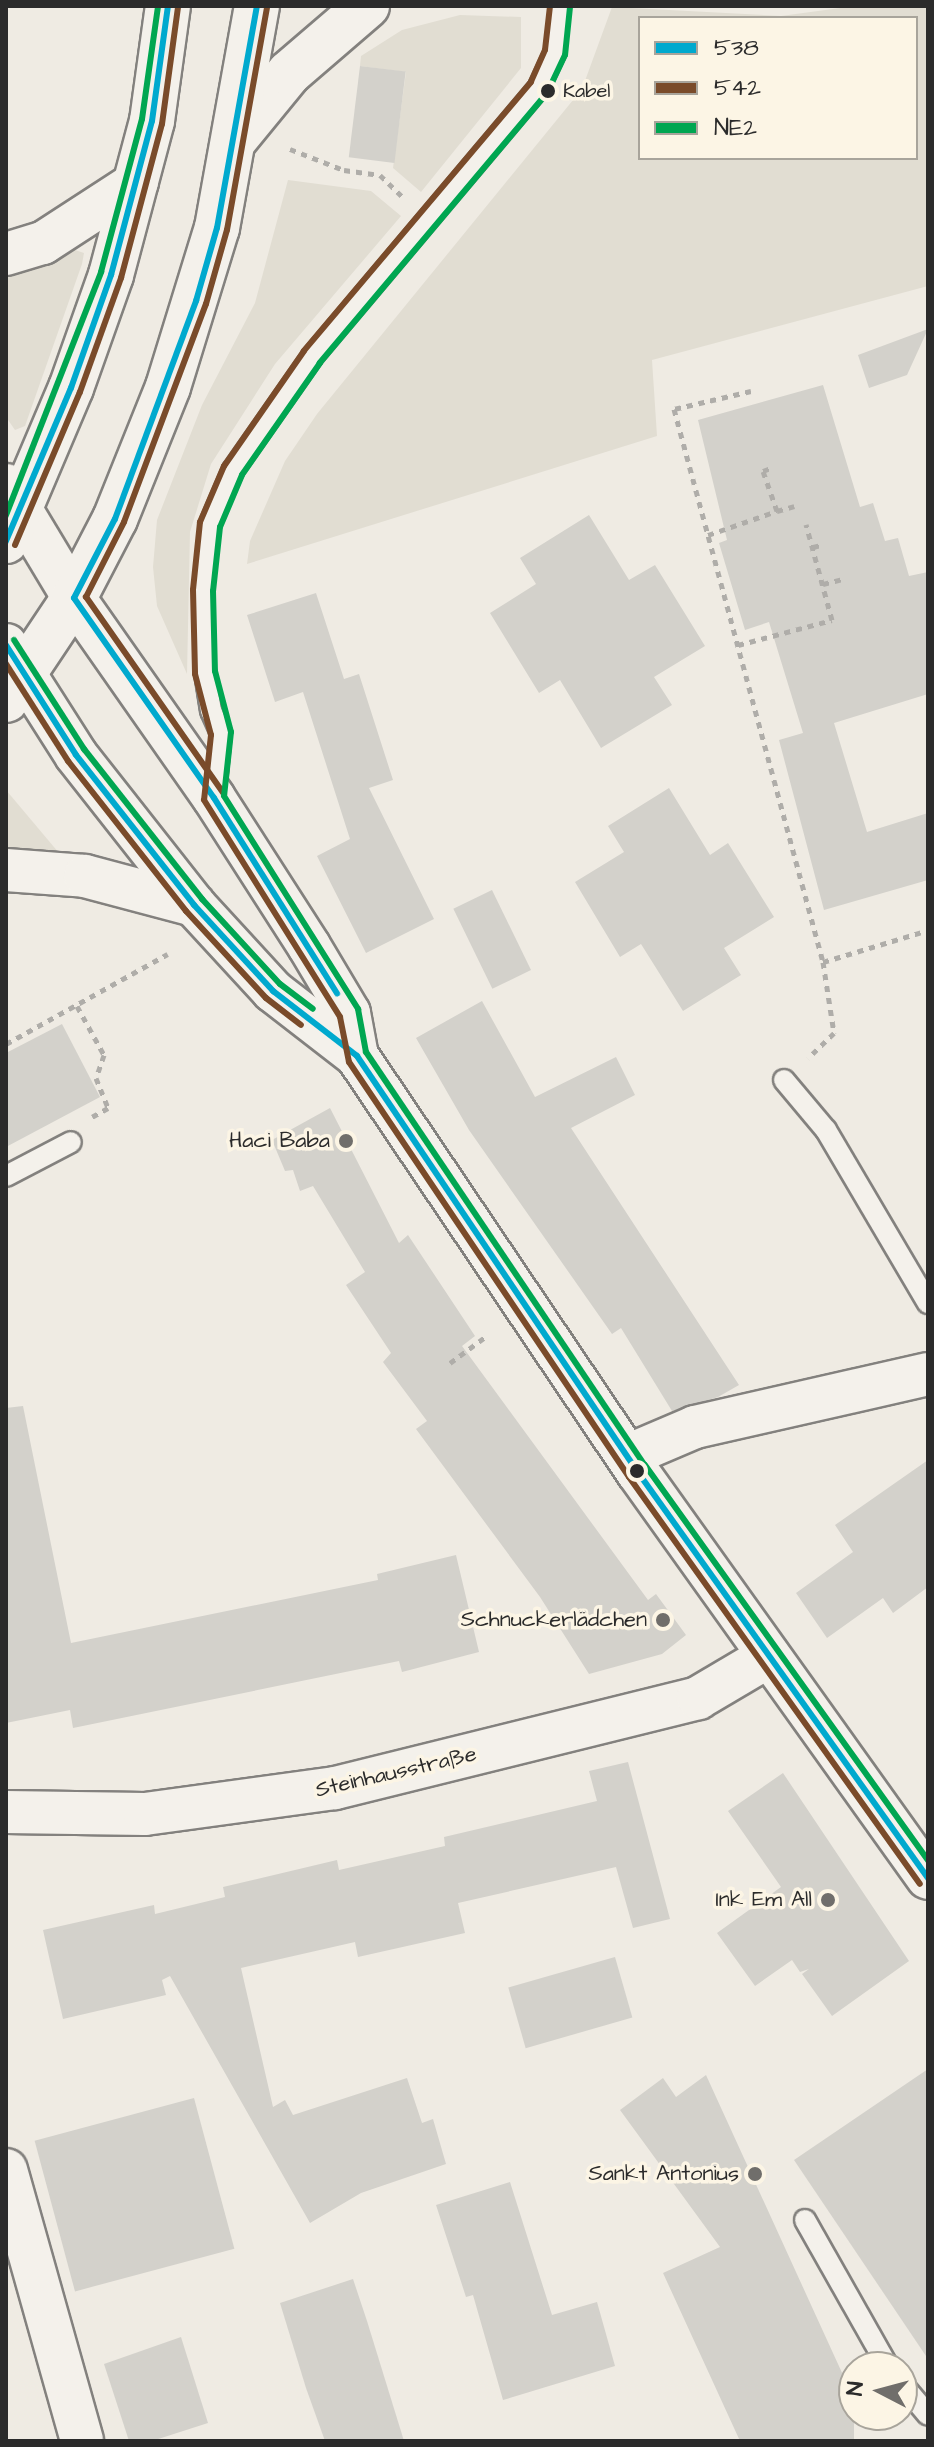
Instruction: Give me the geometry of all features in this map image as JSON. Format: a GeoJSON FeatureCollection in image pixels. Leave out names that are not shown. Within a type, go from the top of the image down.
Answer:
{"type":"FeatureCollection","features":[{"type":"Feature","properties":{"kind":"main road"},"geometry":{"type":"LineString","coordinates":[[11,512],[76,374],[137,182],[168,6]]}},
{"type":"Feature","properties":{"kind":"main road"},"geometry":{"type":"LineString","coordinates":[[12,674],[74,598],[115,519],[168,387],[217,228],[257,6]]}},
{"type":"Feature","properties":{"kind":"main road"},"geometry":{"type":"LineString","coordinates":[[235,139],[289,73],[367,6]]}},
{"type":"Feature","properties":{"kind":"street"},"geometry":{"type":"LineString","coordinates":[[6,254],[43,243],[137,182]]}},
{"type":"Feature","properties":{"kind":"street"},"geometry":{"type":"LineString","coordinates":[[11,512],[214,798],[349,1013],[357,1056]]}},
{"type":"Feature","properties":{"kind":"street"},"geometry":{"type":"LineString","coordinates":[[12,674],[194,905],[273,991],[357,1056],[627,1456],[928,1878]]}},
{"type":"Feature","properties":{"kind":"street"},"geometry":{"type":"LineString","coordinates":[[6,870],[85,876],[194,905]]}},
{"type":"Feature","properties":{"kind":"street"},"geometry":{"type":"LineString","coordinates":[[627,1456],[695,1427],[928,1374]]}},
{"type":"Feature","properties":{"kind":"street","name":"Steinhausstraße"},"geometry":{"type":"LineString","coordinates":[[6,1812],[145,1814],[335,1788],[698,1698],[769,1656]]}},
{"type":"Feature","properties":{"kind":"street"},"geometry":{"type":"LineString","coordinates":[[6,2170],[82,2441]]}},
{"type":"Feature","properties":{"kind":"lane"},"geometry":{"type":"LineString","coordinates":[[214,798],[221,733],[211,711],[205,672],[203,591],[210,524],[233,470],[312,357],[539,87],[555,53],[560,6]]}},
{"type":"Feature","properties":{"kind":"lane"},"geometry":{"type":"LineString","coordinates":[[784,1080],[826,1130],[928,1303]]}},
{"type":"Feature","properties":{"kind":"lane"},"geometry":{"type":"LineString","coordinates":[[6,1176],[71,1142]]}},
{"type":"Feature","properties":{"kind":"lane"},"geometry":{"type":"LineString","coordinates":[[805,2220],[879,2351]]}},
{"type":"Feature","properties":{"kind":"path"},"geometry":{"type":"LineString","coordinates":[[290,149],[344,170],[380,175],[412,205]]}},
{"type":"Feature","properties":{"kind":"path"},"geometry":{"type":"LineString","coordinates":[[751,391],[674,409],[823,962],[834,1033],[784,1080]]}},
{"type":"Feature","properties":{"kind":"path"},"geometry":{"type":"LineString","coordinates":[[771,468],[763,471],[777,511]]}},
{"type":"Feature","properties":{"kind":"path"},"geometry":{"type":"LineString","coordinates":[[708,535],[794,506]]}},
{"type":"Feature","properties":{"kind":"path"},"geometry":{"type":"LineString","coordinates":[[738,645],[832,620],[806,524]]}},
{"type":"Feature","properties":{"kind":"path"},"geometry":{"type":"LineString","coordinates":[[813,547],[821,545]]}},
{"type":"Feature","properties":{"kind":"path"},"geometry":{"type":"LineString","coordinates":[[823,584],[843,579]]}},
{"type":"Feature","properties":{"kind":"path"},"geometry":{"type":"LineString","coordinates":[[823,962],[928,930]]}},
{"type":"Feature","properties":{"kind":"path"},"geometry":{"type":"LineString","coordinates":[[6,1044],[168,954]]}},
{"type":"Feature","properties":{"kind":"path"},"geometry":{"type":"LineString","coordinates":[[77,1006],[104,1055],[96,1078],[108,1108],[104,1110]]}},
{"type":"Feature","properties":{"kind":"path"},"geometry":{"type":"LineString","coordinates":[[450,1363],[488,1335]]}},
{"type":"Feature","properties":{"kind":"shaded area"},"geometry":{"type":"Polygon","coordinates":[[[855,6],[928,6],[928,286],[652,360],[657,436],[247,564],[250,541],[285,461],[317,414],[582,89],[612,7],[781,16],[855,6]]]}},
{"type":"Feature","properties":{"kind":"shaded area"},"geometry":{"type":"Polygon","coordinates":[[[460,15],[521,17],[521,68],[421,192],[393,168],[406,72],[360,66],[361,56],[402,30],[460,15]]]}},
{"type":"Feature","properties":{"kind":"shaded area"},"geometry":{"type":"Polygon","coordinates":[[[288,180],[371,191],[401,216],[275,364],[211,464],[190,532],[187,674],[157,606],[153,567],[157,520],[202,405],[255,303],[288,180]]]}},
{"type":"Feature","properties":{"kind":"shaded area"},"geometry":{"type":"Polygon","coordinates":[[[72,249],[84,253],[82,264],[25,426],[15,430],[6,417],[6,275],[40,266],[72,249]]]}},
{"type":"Feature","properties":{"kind":"shaded area"},"geometry":{"type":"Polygon","coordinates":[[[6,790],[59,853],[6,851],[6,790]]]}},
{"type":"Feature","properties":{"kind":"building"},"geometry":{"type":"Polygon","coordinates":[[[360,66],[406,72],[394,163],[349,157],[360,66]]]}},
{"type":"Feature","properties":{"kind":"building"},"geometry":{"type":"Polygon","coordinates":[[[928,329],[907,375],[869,388],[858,355],[928,329]]]}},
{"type":"Feature","properties":{"kind":"building"},"geometry":{"type":"Polygon","coordinates":[[[823,385],[860,507],[873,503],[885,541],[898,538],[909,576],[928,572],[928,694],[834,723],[867,832],[928,813],[928,880],[824,910],[779,740],[803,733],[769,622],[745,630],[719,543],[727,540],[698,420],[823,385]]]}},
{"type":"Feature","properties":{"kind":"building"},"geometry":{"type":"Polygon","coordinates":[[[589,515],[629,580],[655,565],[705,646],[654,677],[672,705],[601,748],[560,680],[539,693],[490,613],[536,584],[520,558],[589,515]]]}},
{"type":"Feature","properties":{"kind":"building"},"geometry":{"type":"Polygon","coordinates":[[[316,593],[344,679],[359,674],[393,780],[369,788],[434,919],[366,953],[317,856],[350,839],[303,692],[275,702],[247,615],[316,593]]]}},
{"type":"Feature","properties":{"kind":"building"},"geometry":{"type":"Polygon","coordinates":[[[669,788],[710,855],[728,843],[774,917],[724,948],[741,975],[683,1011],[641,944],[620,957],[575,882],[624,852],[608,826],[669,788]]]}},
{"type":"Feature","properties":{"kind":"building"},"geometry":{"type":"Polygon","coordinates":[[[492,890],[531,970],[492,989],[453,909],[492,890]]]}},
{"type":"Feature","properties":{"kind":"building"},"geometry":{"type":"Polygon","coordinates":[[[482,1001],[535,1097],[616,1057],[635,1095],[571,1128],[739,1385],[718,1397],[672,1411],[621,1328],[612,1334],[469,1130],[416,1038],[482,1001]]]}},
{"type":"Feature","properties":{"kind":"building"},"geometry":{"type":"Polygon","coordinates":[[[62,1024],[100,1097],[6,1147],[6,1053],[62,1024]]]}},
{"type":"Feature","properties":{"kind":"building"},"geometry":{"type":"Polygon","coordinates":[[[330,1108],[399,1243],[408,1235],[475,1336],[462,1346],[648,1600],[656,1594],[686,1635],[662,1654],[589,1674],[540,1597],[416,1429],[427,1421],[383,1362],[391,1353],[346,1285],[365,1272],[313,1186],[300,1191],[293,1170],[285,1171],[272,1140],[330,1108]]]}},
{"type":"Feature","properties":{"kind":"building"},"geometry":{"type":"Polygon","coordinates":[[[23,1406],[71,1643],[378,1580],[377,1574],[456,1555],[479,1652],[402,1672],[399,1661],[73,1728],[70,1710],[6,1723],[6,1408],[23,1406]]]}},
{"type":"Feature","properties":{"kind":"building"},"geometry":{"type":"Polygon","coordinates":[[[928,1460],[928,1587],[893,1613],[883,1598],[827,1638],[796,1593],[853,1552],[835,1525],[928,1460]]]}},
{"type":"Feature","properties":{"kind":"building"},"geometry":{"type":"Polygon","coordinates":[[[628,1762],[670,1919],[633,1928],[616,1867],[458,1903],[465,1933],[358,1957],[355,1942],[241,1968],[273,2107],[285,2100],[293,2115],[407,2078],[422,2123],[433,2119],[446,2164],[361,2193],[310,2223],[170,1976],[162,1980],[166,1995],[63,2019],[43,1930],[154,1905],[155,1914],[225,1897],[223,1887],[337,1860],[339,1870],[445,1846],[444,1837],[597,1801],[589,1771],[628,1762]]]}},
{"type":"Feature","properties":{"kind":"building"},"geometry":{"type":"Polygon","coordinates":[[[783,1773],[909,1961],[832,2016],[802,1974],[809,1969],[800,1972],[792,1960],[755,1986],[717,1933],[781,1887],[728,1811],[783,1773]]]}},
{"type":"Feature","properties":{"kind":"building"},"geometry":{"type":"Polygon","coordinates":[[[615,1957],[632,2018],[526,2048],[508,1988],[615,1957]]]}},
{"type":"Feature","properties":{"kind":"building"},"geometry":{"type":"Polygon","coordinates":[[[928,2069],[928,2359],[794,2160],[928,2069]]]}},
{"type":"Feature","properties":{"kind":"building"},"geometry":{"type":"Polygon","coordinates":[[[706,2075],[838,2364],[838,2431],[854,2431],[854,2441],[740,2441],[663,2273],[720,2247],[620,2110],[663,2078],[676,2097],[706,2075]]]}},
{"type":"Feature","properties":{"kind":"building"},"geometry":{"type":"Polygon","coordinates":[[[194,2098],[234,2249],[75,2291],[35,2141],[194,2098]]]}},
{"type":"Feature","properties":{"kind":"building"},"geometry":{"type":"Polygon","coordinates":[[[510,2182],[552,2315],[597,2302],[615,2366],[503,2400],[473,2295],[466,2297],[436,2205],[510,2182]]]}},
{"type":"Feature","properties":{"kind":"building"},"geometry":{"type":"Polygon","coordinates":[[[353,2279],[404,2441],[325,2441],[306,2388],[280,2303],[353,2279]]]}},
{"type":"Feature","properties":{"kind":"building"},"geometry":{"type":"Polygon","coordinates":[[[181,2337],[208,2423],[152,2441],[129,2441],[104,2364],[181,2337]]]}},
{"type":"Feature","properties":{"kind":"transit line","name":"NE2"},"geometry":{"type":"LineString","coordinates":[[6,515],[101,272],[142,119],[158,6]]}},
{"type":"Feature","properties":{"kind":"transit line","name":"538"},"geometry":{"type":"LineString","coordinates":[[6,541],[71,388],[111,275],[152,121],[168,6]]}},
{"type":"Feature","properties":{"kind":"transit line","name":"538"},"geometry":{"type":"LineString","coordinates":[[74,598],[115,519],[196,301],[217,228],[257,6]]}},
{"type":"Feature","properties":{"kind":"transit line","name":"542"},"geometry":{"type":"LineString","coordinates":[[550,6],[545,50],[531,82],[304,351],[224,466],[200,522],[193,590],[195,674],[211,735],[204,800],[340,1017],[349,1062],[629,1477],[920,1884]]}},
{"type":"Feature","properties":{"kind":"transit line","name":"542"},"geometry":{"type":"LineString","coordinates":[[15,545],[80,392],[121,278],[162,124],[178,7]]}},
{"type":"Feature","properties":{"kind":"transit line","name":"NE2"},"geometry":{"type":"LineString","coordinates":[[570,7],[565,55],[547,93],[320,363],[242,475],[220,527],[213,591],[215,671],[231,732],[224,796],[358,1009],[366,1052],[645,1465],[928,1861]]}},
{"type":"Feature","properties":{"kind":"transit line","name":"542"},"geometry":{"type":"LineString","coordinates":[[224,794],[86,597],[124,522],[206,304],[227,230],[267,8]]}},
{"type":"Feature","properties":{"kind":"transit line","name":"538"},"geometry":{"type":"LineString","coordinates":[[74,598],[214,798],[337,993]]}},
{"type":"Feature","properties":{"kind":"transit line","name":"NE2"},"geometry":{"type":"LineString","coordinates":[[14,640],[84,749],[202,899],[280,984],[313,1009]]}},
{"type":"Feature","properties":{"kind":"transit line","name":"538"},"geometry":{"type":"LineString","coordinates":[[6,645],[76,755],[194,905],[273,991],[357,1056],[637,1471],[928,1878]]}},
{"type":"Feature","properties":{"kind":"transit line","name":"542"},"geometry":{"type":"LineString","coordinates":[[6,664],[68,761],[186,911],[266,998],[301,1025]]}},
{"type":"Feature","properties":{"kind":"place","name":"Kabel"},"geometry":{"type":"Point","coordinates":[548,91]}},
{"type":"Feature","properties":{"kind":"place","name":"Haci Baba"},"geometry":{"type":"Point","coordinates":[346,1141]}},
{"type":"Feature","properties":{"kind":"place","name":"Schnuckerlädchen"},"geometry":{"type":"Point","coordinates":[663,1620]}},
{"type":"Feature","properties":{"kind":"place","name":"Ink Em All"},"geometry":{"type":"Point","coordinates":[828,1900]}},
{"type":"Feature","properties":{"kind":"place","name":"Sankt Antonius"},"geometry":{"type":"Point","coordinates":[755,2174]}}]}
